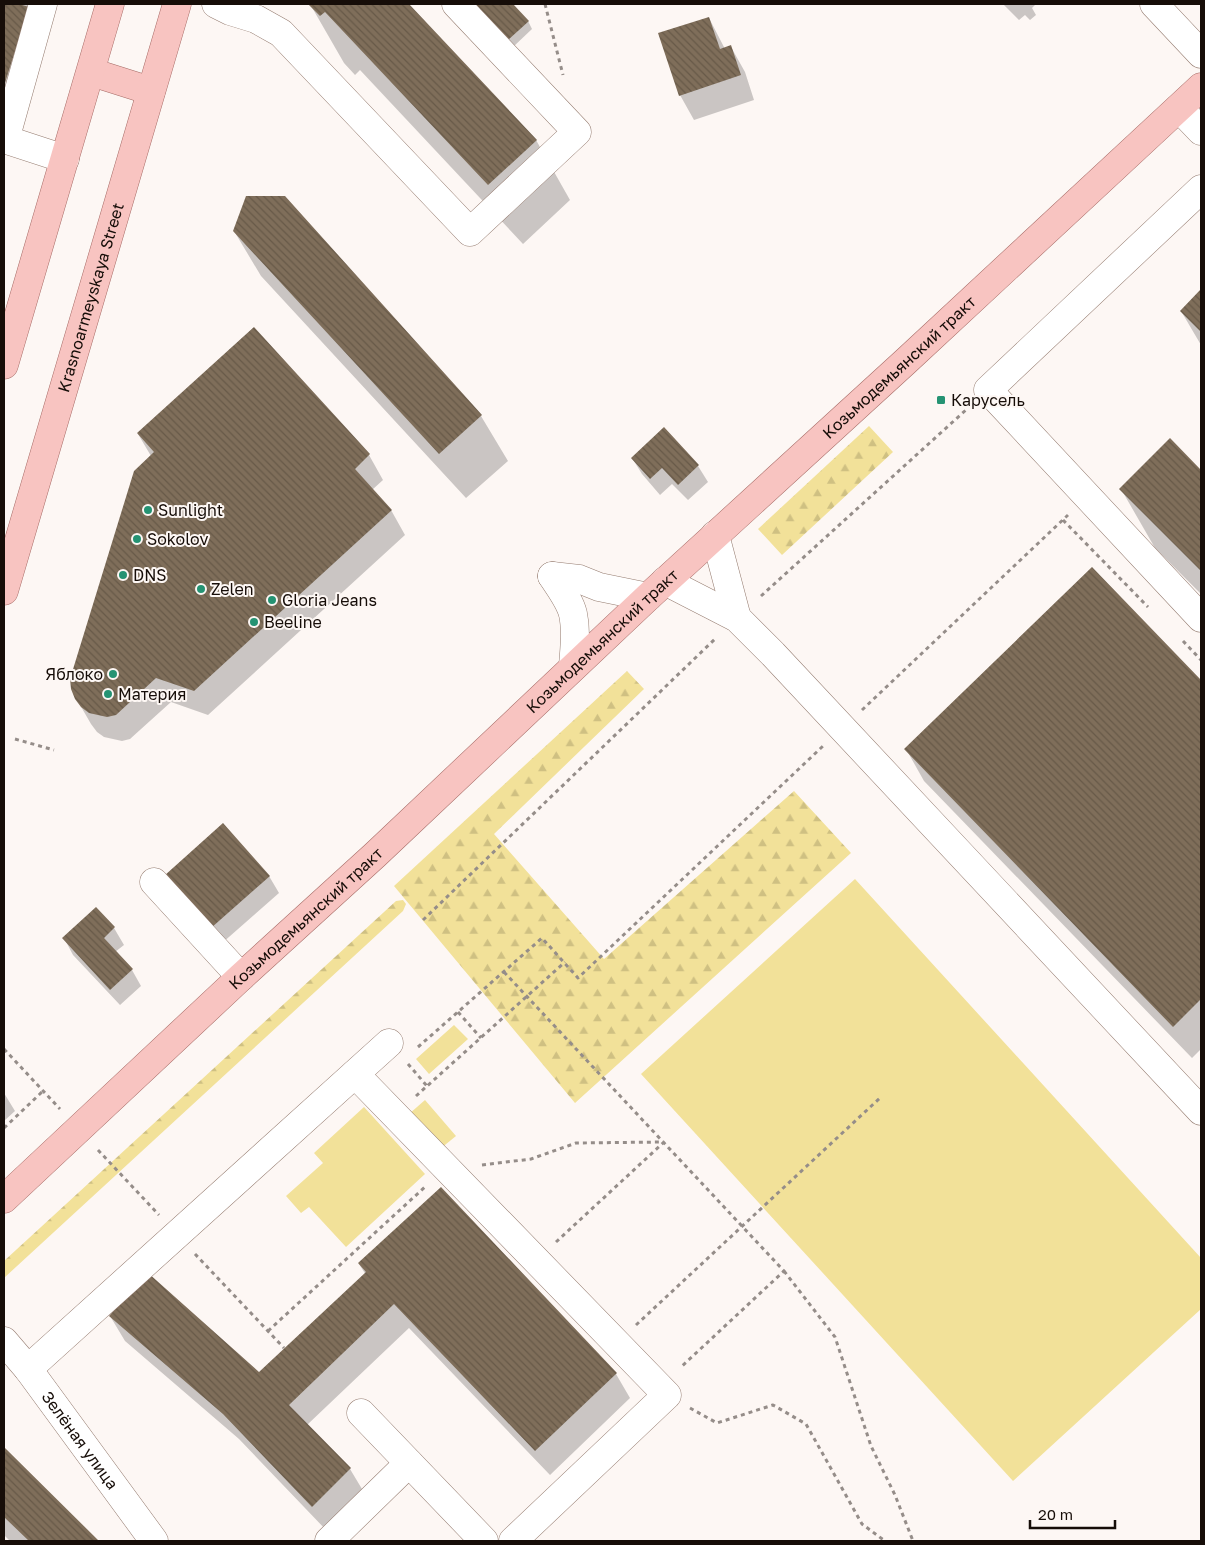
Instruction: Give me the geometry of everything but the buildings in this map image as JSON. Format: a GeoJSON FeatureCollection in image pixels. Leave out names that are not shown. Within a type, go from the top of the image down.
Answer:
{"type":"FeatureCollection","features":[{"type":"Feature","properties":{"kind":"main road","name":"Krasnoarmeyskaya Street"},"geometry":{"type":"LineString","coordinates":[[4,591],[177,4]]}},
{"type":"Feature","properties":{"kind":"main road"},"geometry":{"type":"LineString","coordinates":[[4,365],[91,72],[106,5]]}},
{"type":"Feature","properties":{"kind":"main road"},"geometry":{"type":"LineString","coordinates":[[91,72],[151,91]]}},
{"type":"Feature","properties":{"kind":"main road","name":"Козьмодемьянский тракт"},"geometry":{"type":"LineString","coordinates":[[4,1199],[241,977],[375,855],[714,535],[905,362],[1201,86]]}},
{"type":"Feature","properties":{"kind":"street"},"geometry":{"type":"LineString","coordinates":[[43,4],[5,140],[65,159]]}},
{"type":"Feature","properties":{"kind":"street"},"geometry":{"type":"LineString","coordinates":[[216,4],[230,11],[256,19],[281,33],[470,232],[577,132],[456,4]]}},
{"type":"Feature","properties":{"kind":"street"},"geometry":{"type":"LineString","coordinates":[[1154,4],[1201,54]]}},
{"type":"Feature","properties":{"kind":"street"},"geometry":{"type":"LineString","coordinates":[[1179,108],[1201,131]]}},
{"type":"Feature","properties":{"kind":"street"},"geometry":{"type":"LineString","coordinates":[[1201,190],[988,390],[1201,618]]}},
{"type":"Feature","properties":{"kind":"street"},"geometry":{"type":"LineString","coordinates":[[714,535],[737,618]]}},
{"type":"Feature","properties":{"kind":"street"},"geometry":{"type":"LineString","coordinates":[[573,667],[575,641],[573,613],[552,576],[579,579],[599,587],[657,589],[737,618],[773,654],[1201,1112]]}},
{"type":"Feature","properties":{"kind":"street"},"geometry":{"type":"LineString","coordinates":[[154,882],[241,977]]}},
{"type":"Feature","properties":{"kind":"street"},"geometry":{"type":"LineString","coordinates":[[28,1369],[389,1043]]}},
{"type":"Feature","properties":{"kind":"street"},"geometry":{"type":"LineString","coordinates":[[355,1074],[663,1391],[513,1541]]}},
{"type":"Feature","properties":{"kind":"street","name":"Зелёная улица"},"geometry":{"type":"LineString","coordinates":[[4,1341],[28,1369],[154,1541]]}},
{"type":"Feature","properties":{"kind":"street"},"geometry":{"type":"LineString","coordinates":[[361,1413],[484,1541]]}},
{"type":"Feature","properties":{"kind":"street"},"geometry":{"type":"LineString","coordinates":[[329,1541],[409,1463]]}},
{"type":"Feature","properties":{"kind":"path"},"geometry":{"type":"LineString","coordinates":[[544,4],[563,77]]}},
{"type":"Feature","properties":{"kind":"path"},"geometry":{"type":"LineString","coordinates":[[423,920],[737,618],[988,390]]}},
{"type":"Feature","properties":{"kind":"path"},"geometry":{"type":"LineString","coordinates":[[1063,520],[1153,611]]}},
{"type":"Feature","properties":{"kind":"path"},"geometry":{"type":"LineString","coordinates":[[1180,639],[1201,660]]}},
{"type":"Feature","properties":{"kind":"path"},"geometry":{"type":"LineString","coordinates":[[15,739],[54,750]]}},
{"type":"Feature","properties":{"kind":"path"},"geometry":{"type":"LineString","coordinates":[[417,1048],[542,938],[578,978]]}},
{"type":"Feature","properties":{"kind":"path"},"geometry":{"type":"LineString","coordinates":[[395,1115],[565,962]]}},
{"type":"Feature","properties":{"kind":"path"},"geometry":{"type":"LineString","coordinates":[[504,972],[784,1271],[835,1337],[871,1446],[895,1495],[913,1541]]}},
{"type":"Feature","properties":{"kind":"path"},"geometry":{"type":"LineString","coordinates":[[458,1012],[481,1038]]}},
{"type":"Feature","properties":{"kind":"path"},"geometry":{"type":"LineString","coordinates":[[4,1049],[284,1348]]}},
{"type":"Feature","properties":{"kind":"path"},"geometry":{"type":"LineString","coordinates":[[4,1128],[43,1091]]}},
{"type":"Feature","properties":{"kind":"path"},"geometry":{"type":"LineString","coordinates":[[616,1343],[881,1098]]}},
{"type":"Feature","properties":{"kind":"path"},"geometry":{"type":"LineString","coordinates":[[268,1331],[446,1167],[496,1164],[531,1159],[576,1143],[663,1142]]}},
{"type":"Feature","properties":{"kind":"path"},"geometry":{"type":"LineString","coordinates":[[536,1260],[663,1142]]}},
{"type":"Feature","properties":{"kind":"path"},"geometry":{"type":"LineString","coordinates":[[784,1271],[663,1391],[717,1423],[773,1405],[806,1424],[862,1524],[885,1541]]}},
{"type":"Feature","properties":{"kind":"green space"},"geometry":{"type":"Polygon","coordinates":[[[869,426],[893,452],[782,555],[758,529],[869,426]]]}},
{"type":"Feature","properties":{"kind":"green space"},"geometry":{"type":"Polygon","coordinates":[[[627,671],[644,689],[494,834],[604,959],[794,791],[851,853],[575,1103],[394,886],[627,671]]]}},
{"type":"Feature","properties":{"kind":"green space"},"geometry":{"type":"Polygon","coordinates":[[[855,879],[1201,1258],[1201,1309],[1013,1481],[641,1074],[855,879]]]}},
{"type":"Feature","properties":{"kind":"green space"},"geometry":{"type":"Polygon","coordinates":[[[403,900],[406,904],[403,911],[4,1278],[4,1261],[396,901],[403,900]]]}},
{"type":"Feature","properties":{"kind":"green space"},"geometry":{"type":"Polygon","coordinates":[[[454,1025],[468,1039],[429,1074],[416,1059],[454,1025]]]}},
{"type":"Feature","properties":{"kind":"green space"},"geometry":{"type":"Polygon","coordinates":[[[425,1100],[456,1136],[440,1149],[409,1114],[425,1100]]]}},
{"type":"Feature","properties":{"kind":"green space"},"geometry":{"type":"Polygon","coordinates":[[[364,1107],[425,1174],[346,1247],[309,1207],[301,1213],[286,1196],[323,1163],[314,1153],[364,1107]]]}},
{"type":"Feature","properties":{"kind":"place","name":"Карусель"},"geometry":{"type":"Point","coordinates":[941,400]}},
{"type":"Feature","properties":{"kind":"place","name":"Sunlight"},"geometry":{"type":"Point","coordinates":[148,510]}},
{"type":"Feature","properties":{"kind":"place","name":"Sokolov"},"geometry":{"type":"Point","coordinates":[137,539]}},
{"type":"Feature","properties":{"kind":"place","name":"DNS"},"geometry":{"type":"Point","coordinates":[123,575]}},
{"type":"Feature","properties":{"kind":"place","name":"Zelen"},"geometry":{"type":"Point","coordinates":[201,589]}},
{"type":"Feature","properties":{"kind":"place","name":"Gloria Jeans"},"geometry":{"type":"Point","coordinates":[272,600]}},
{"type":"Feature","properties":{"kind":"place","name":"Beeline"},"geometry":{"type":"Point","coordinates":[254,622]}},
{"type":"Feature","properties":{"kind":"place","name":"Яблоко"},"geometry":{"type":"Point","coordinates":[113,674]}},
{"type":"Feature","properties":{"kind":"place","name":"Материя"},"geometry":{"type":"Point","coordinates":[108,694]}}]}
